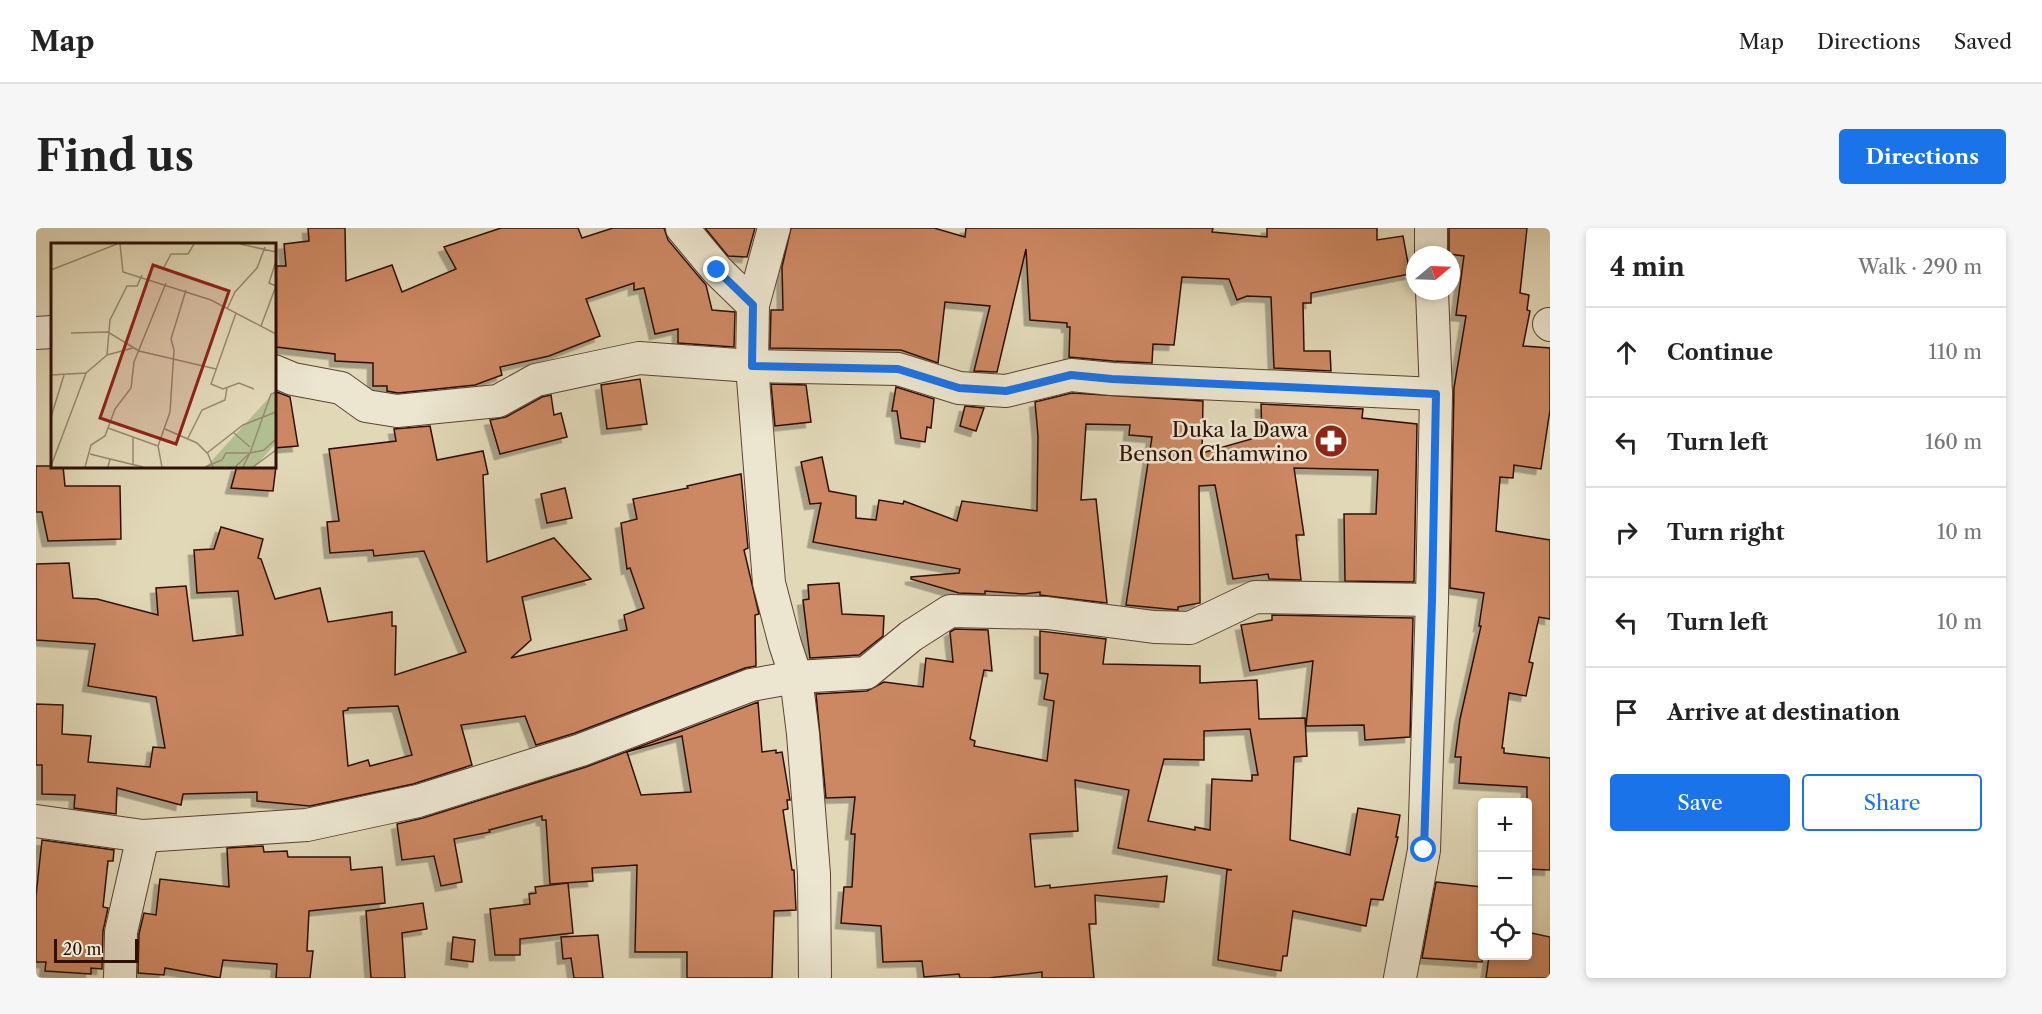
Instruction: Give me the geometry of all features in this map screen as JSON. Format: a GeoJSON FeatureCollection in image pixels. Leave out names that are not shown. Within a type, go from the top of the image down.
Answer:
{"type":"FeatureCollection","features":[{"type":"Feature","properties":{"kind":"street"},"geometry":{"type":"LineString","coordinates":[[682,228],[717,270],[753,305]]}},
{"type":"Feature","properties":{"kind":"street"},"geometry":{"type":"LineString","coordinates":[[774,228],[753,305],[752,366],[769,583],[796,677],[803,734],[814,874],[815,978]]}},
{"type":"Feature","properties":{"kind":"street"},"geometry":{"type":"LineString","coordinates":[[1431,228],[1431,246]]}},
{"type":"Feature","properties":{"kind":"street"},"geometry":{"type":"LineString","coordinates":[[1400,978],[1424,850],[1436,394],[1432,300]]}},
{"type":"Feature","properties":{"kind":"street"},"geometry":{"type":"LineString","coordinates":[[36,333],[51,332]]}},
{"type":"Feature","properties":{"kind":"street"},"geometry":{"type":"LineString","coordinates":[[276,372],[293,380],[341,388],[366,406],[397,411],[498,401],[536,380],[639,358],[752,366],[898,369],[959,388],[1006,391],[1071,375],[1112,379],[1436,394]]}},
{"type":"Feature","properties":{"kind":"street"},"geometry":{"type":"LineString","coordinates":[[36,821],[143,836],[307,825],[418,801],[581,750],[751,685],[796,677],[866,673],[911,636],[950,612],[1047,613],[1154,627],[1190,628],[1255,597],[1432,600]]}},
{"type":"Feature","properties":{"kind":"street"},"geometry":{"type":"LineString","coordinates":[[120,978],[121,932],[143,836]]}},
{"type":"Feature","properties":{"kind":"building"},"geometry":{"type":"Polygon","coordinates":[[[308,228],[345,228],[346,281],[392,265],[402,292],[456,269],[444,247],[501,228],[578,228],[582,238],[613,228],[664,228],[668,240],[706,285],[712,310],[735,312],[734,347],[678,343],[678,329],[655,334],[644,288],[634,290],[634,283],[586,299],[600,336],[549,356],[500,367],[502,375],[475,385],[398,393],[387,391],[387,386],[373,386],[373,363],[335,361],[335,354],[276,347],[276,266],[286,266],[284,244],[309,241],[308,228]]]}},
{"type":"Feature","properties":{"kind":"building"},"geometry":{"type":"Polygon","coordinates":[[[705,228],[755,228],[747,257],[728,256],[705,228]]]}},
{"type":"Feature","properties":{"kind":"building"},"geometry":{"type":"Polygon","coordinates":[[[791,228],[934,228],[965,237],[966,228],[1213,228],[1212,232],[1267,237],[1267,228],[1377,228],[1377,240],[1403,236],[1406,252],[1406,275],[1311,293],[1311,303],[1303,303],[1304,351],[1330,351],[1331,371],[1274,368],[1271,297],[1247,296],[1237,300],[1229,279],[1182,277],[1174,345],[1153,344],[1152,363],[1069,357],[1070,327],[1067,327],[1067,323],[1030,320],[1026,249],[997,372],[974,371],[990,306],[945,302],[938,363],[901,350],[770,348],[771,310],[783,310],[782,267],[791,228]]]}},
{"type":"Feature","properties":{"kind":"building"},"geometry":{"type":"Polygon","coordinates":[[[1449,228],[1527,228],[1520,293],[1529,295],[1527,310],[1530,311],[1523,346],[1550,348],[1550,410],[1541,469],[1514,465],[1513,478],[1500,477],[1496,531],[1550,540],[1550,619],[1539,617],[1529,662],[1533,663],[1526,696],[1509,693],[1502,748],[1504,748],[1504,753],[1550,758],[1550,870],[1532,869],[1532,798],[1527,798],[1527,787],[1459,783],[1461,757],[1455,757],[1460,719],[1481,626],[1479,626],[1484,593],[1450,588],[1454,388],[1466,316],[1456,315],[1458,300],[1460,300],[1464,256],[1460,255],[1460,246],[1449,246],[1449,228]]]}},
{"type":"Feature","properties":{"kind":"building"},"geometry":{"type":"Polygon","coordinates":[[[640,379],[647,424],[607,429],[601,385],[640,379]]]}},
{"type":"Feature","properties":{"kind":"building"},"geometry":{"type":"Polygon","coordinates":[[[771,384],[806,385],[811,422],[775,426],[771,384]]]}},
{"type":"Feature","properties":{"kind":"building"},"geometry":{"type":"Polygon","coordinates":[[[896,387],[934,399],[931,428],[927,427],[925,442],[901,438],[897,411],[892,411],[896,387]]]}},
{"type":"Feature","properties":{"kind":"building"},"geometry":{"type":"Polygon","coordinates":[[[276,392],[290,397],[298,446],[276,448],[276,392]]]}},
{"type":"Feature","properties":{"kind":"building"},"geometry":{"type":"Polygon","coordinates":[[[1072,393],[1203,401],[1202,453],[1262,436],[1261,404],[1363,409],[1362,418],[1417,424],[1414,582],[1345,581],[1344,514],[1376,514],[1378,470],[1294,468],[1304,535],[1296,535],[1301,580],[1269,579],[1268,574],[1233,579],[1215,485],[1199,486],[1200,603],[1178,607],[1178,610],[1126,605],[1152,437],[1129,435],[1130,425],[1086,424],[1081,500],[1096,499],[1107,603],[1040,595],[1040,592],[1024,594],[985,591],[985,594],[959,593],[911,579],[911,577],[959,573],[960,569],[813,542],[821,503],[810,504],[801,462],[822,457],[829,491],[856,496],[856,518],[876,520],[879,500],[903,504],[904,501],[957,521],[962,501],[1037,511],[1038,436],[1035,402],[1072,393]]]}},
{"type":"Feature","properties":{"kind":"building"},"geometry":{"type":"Polygon","coordinates":[[[551,395],[554,415],[561,413],[567,437],[500,454],[490,420],[506,417],[542,397],[551,395]]]}},
{"type":"Feature","properties":{"kind":"building"},"geometry":{"type":"Polygon","coordinates":[[[965,406],[984,408],[976,431],[960,426],[965,406]]]}},
{"type":"Feature","properties":{"kind":"building"},"geometry":{"type":"Polygon","coordinates":[[[430,426],[437,460],[483,451],[488,474],[483,475],[487,562],[554,538],[591,579],[522,597],[531,640],[511,658],[627,630],[624,615],[644,608],[630,568],[627,569],[621,523],[637,519],[633,499],[741,474],[748,548],[744,550],[759,614],[755,615],[756,666],[745,668],[575,733],[536,745],[525,716],[461,725],[472,765],[413,784],[310,806],[257,801],[257,792],[183,794],[181,805],[117,788],[116,814],[74,808],[75,795],[42,794],[42,765],[36,765],[36,704],[63,705],[62,734],[91,736],[88,762],[150,767],[153,747],[165,748],[156,697],[88,686],[95,644],[36,640],[36,564],[69,563],[73,598],[97,599],[158,615],[156,588],[186,586],[193,641],[243,635],[238,591],[197,593],[194,550],[214,549],[221,527],[263,539],[258,558],[261,559],[275,599],[320,588],[328,622],[392,612],[392,626],[396,626],[395,675],[466,652],[424,551],[374,556],[373,550],[330,553],[327,522],[339,521],[329,449],[396,441],[394,429],[430,426]],[[398,706],[348,708],[343,711],[348,766],[368,760],[370,766],[412,755],[398,706]]]}},
{"type":"Feature","properties":{"kind":"building"},"geometry":{"type":"Polygon","coordinates":[[[36,466],[63,468],[65,486],[120,486],[121,539],[48,541],[42,512],[36,512],[36,466]]]}},
{"type":"Feature","properties":{"kind":"building"},"geometry":{"type":"Polygon","coordinates":[[[236,468],[276,468],[273,491],[231,488],[236,468]]]}},
{"type":"Feature","properties":{"kind":"building"},"geometry":{"type":"Polygon","coordinates":[[[565,488],[572,518],[547,523],[541,494],[565,488]]]}},
{"type":"Feature","properties":{"kind":"building"},"geometry":{"type":"Polygon","coordinates":[[[839,583],[842,614],[884,616],[883,636],[859,655],[810,658],[803,600],[809,599],[808,585],[839,583]]]}},
{"type":"Feature","properties":{"kind":"building"},"geometry":{"type":"Polygon","coordinates":[[[1272,615],[1413,618],[1410,737],[1365,740],[1364,725],[1306,726],[1313,661],[1250,671],[1241,625],[1272,620],[1272,615]]]}},
{"type":"Feature","properties":{"kind":"building"},"geometry":{"type":"Polygon","coordinates":[[[955,629],[988,630],[992,671],[984,670],[970,739],[975,741],[974,746],[1047,761],[1054,701],[1044,699],[1048,674],[1040,673],[1040,631],[1106,639],[1103,664],[1200,666],[1200,683],[1257,680],[1259,719],[1305,718],[1307,756],[1294,757],[1290,840],[1350,855],[1358,808],[1400,815],[1396,837],[1398,837],[1383,900],[1371,899],[1366,926],[1293,911],[1287,956],[1283,956],[1281,971],[1218,960],[1227,870],[1232,870],[1118,848],[1129,790],[1075,780],[1078,831],[1030,834],[1035,887],[1050,885],[1050,888],[1167,876],[1164,902],[1095,895],[1096,924],[1089,924],[1094,978],[1042,978],[1042,972],[988,978],[960,978],[959,974],[924,977],[922,961],[883,962],[881,926],[841,923],[844,887],[852,887],[855,834],[851,834],[855,797],[826,798],[816,694],[867,691],[884,682],[923,687],[926,658],[953,662],[950,632],[955,629]],[[1250,729],[1204,731],[1204,760],[1164,759],[1148,821],[1195,830],[1195,827],[1210,830],[1212,779],[1252,781],[1252,775],[1258,775],[1250,729]]]}},
{"type":"Feature","properties":{"kind":"building"},"geometry":{"type":"Polygon","coordinates":[[[758,702],[762,752],[776,750],[776,753],[782,752],[790,800],[787,800],[788,809],[783,810],[792,870],[794,870],[796,910],[774,911],[772,978],[687,978],[687,952],[635,952],[637,865],[592,868],[593,881],[550,884],[546,820],[542,820],[542,816],[489,830],[490,832],[454,839],[462,882],[441,886],[434,856],[402,860],[397,824],[586,767],[758,702]],[[682,736],[627,752],[641,795],[691,792],[682,736]]]}},
{"type":"Feature","properties":{"kind":"building"},"geometry":{"type":"Polygon","coordinates":[[[42,840],[114,850],[113,861],[108,861],[103,907],[108,908],[103,931],[102,969],[91,968],[91,974],[45,971],[46,962],[36,962],[36,896],[42,840]]]}},
{"type":"Feature","properties":{"kind":"building"},"geometry":{"type":"Polygon","coordinates":[[[263,846],[264,852],[287,851],[288,857],[350,857],[351,870],[382,867],[385,903],[309,911],[307,951],[313,951],[310,978],[276,978],[277,964],[223,960],[220,978],[165,968],[164,975],[138,973],[139,934],[144,913],[156,915],[160,879],[229,887],[227,848],[263,846]]]}},
{"type":"Feature","properties":{"kind":"building"},"geometry":{"type":"Polygon","coordinates":[[[1436,882],[1478,887],[1478,960],[1482,962],[1422,958],[1436,882]]]}},
{"type":"Feature","properties":{"kind":"building"},"geometry":{"type":"Polygon","coordinates":[[[568,883],[573,933],[520,939],[520,955],[495,955],[490,909],[530,904],[529,894],[536,893],[535,887],[568,883]]]}},
{"type":"Feature","properties":{"kind":"building"},"geometry":{"type":"Polygon","coordinates":[[[423,903],[427,929],[402,933],[405,978],[371,978],[366,911],[423,903]]]}},
{"type":"Feature","properties":{"kind":"building"},"geometry":{"type":"Polygon","coordinates":[[[1532,933],[1550,937],[1550,978],[1486,978],[1488,960],[1532,960],[1532,933]]]}},
{"type":"Feature","properties":{"kind":"building"},"geometry":{"type":"Polygon","coordinates":[[[598,935],[603,978],[574,978],[571,958],[563,959],[561,937],[598,935]]]}},
{"type":"Feature","properties":{"kind":"building"},"geometry":{"type":"Polygon","coordinates":[[[453,937],[475,940],[473,962],[451,959],[453,937]]]}},
{"type":"Feature","properties":{"kind":"place","name":"Duka la Dawa Benson Chamwino"},"geometry":{"type":"Point","coordinates":[1331,441]}},
{"type":"Feature","properties":{"kind":"route"},"geometry":{"type":"LineString","coordinates":[[717,270],[753,305],[752,366],[898,369],[959,388],[1006,391],[1071,375],[1112,379],[1436,394],[1424,850]]}}]}
